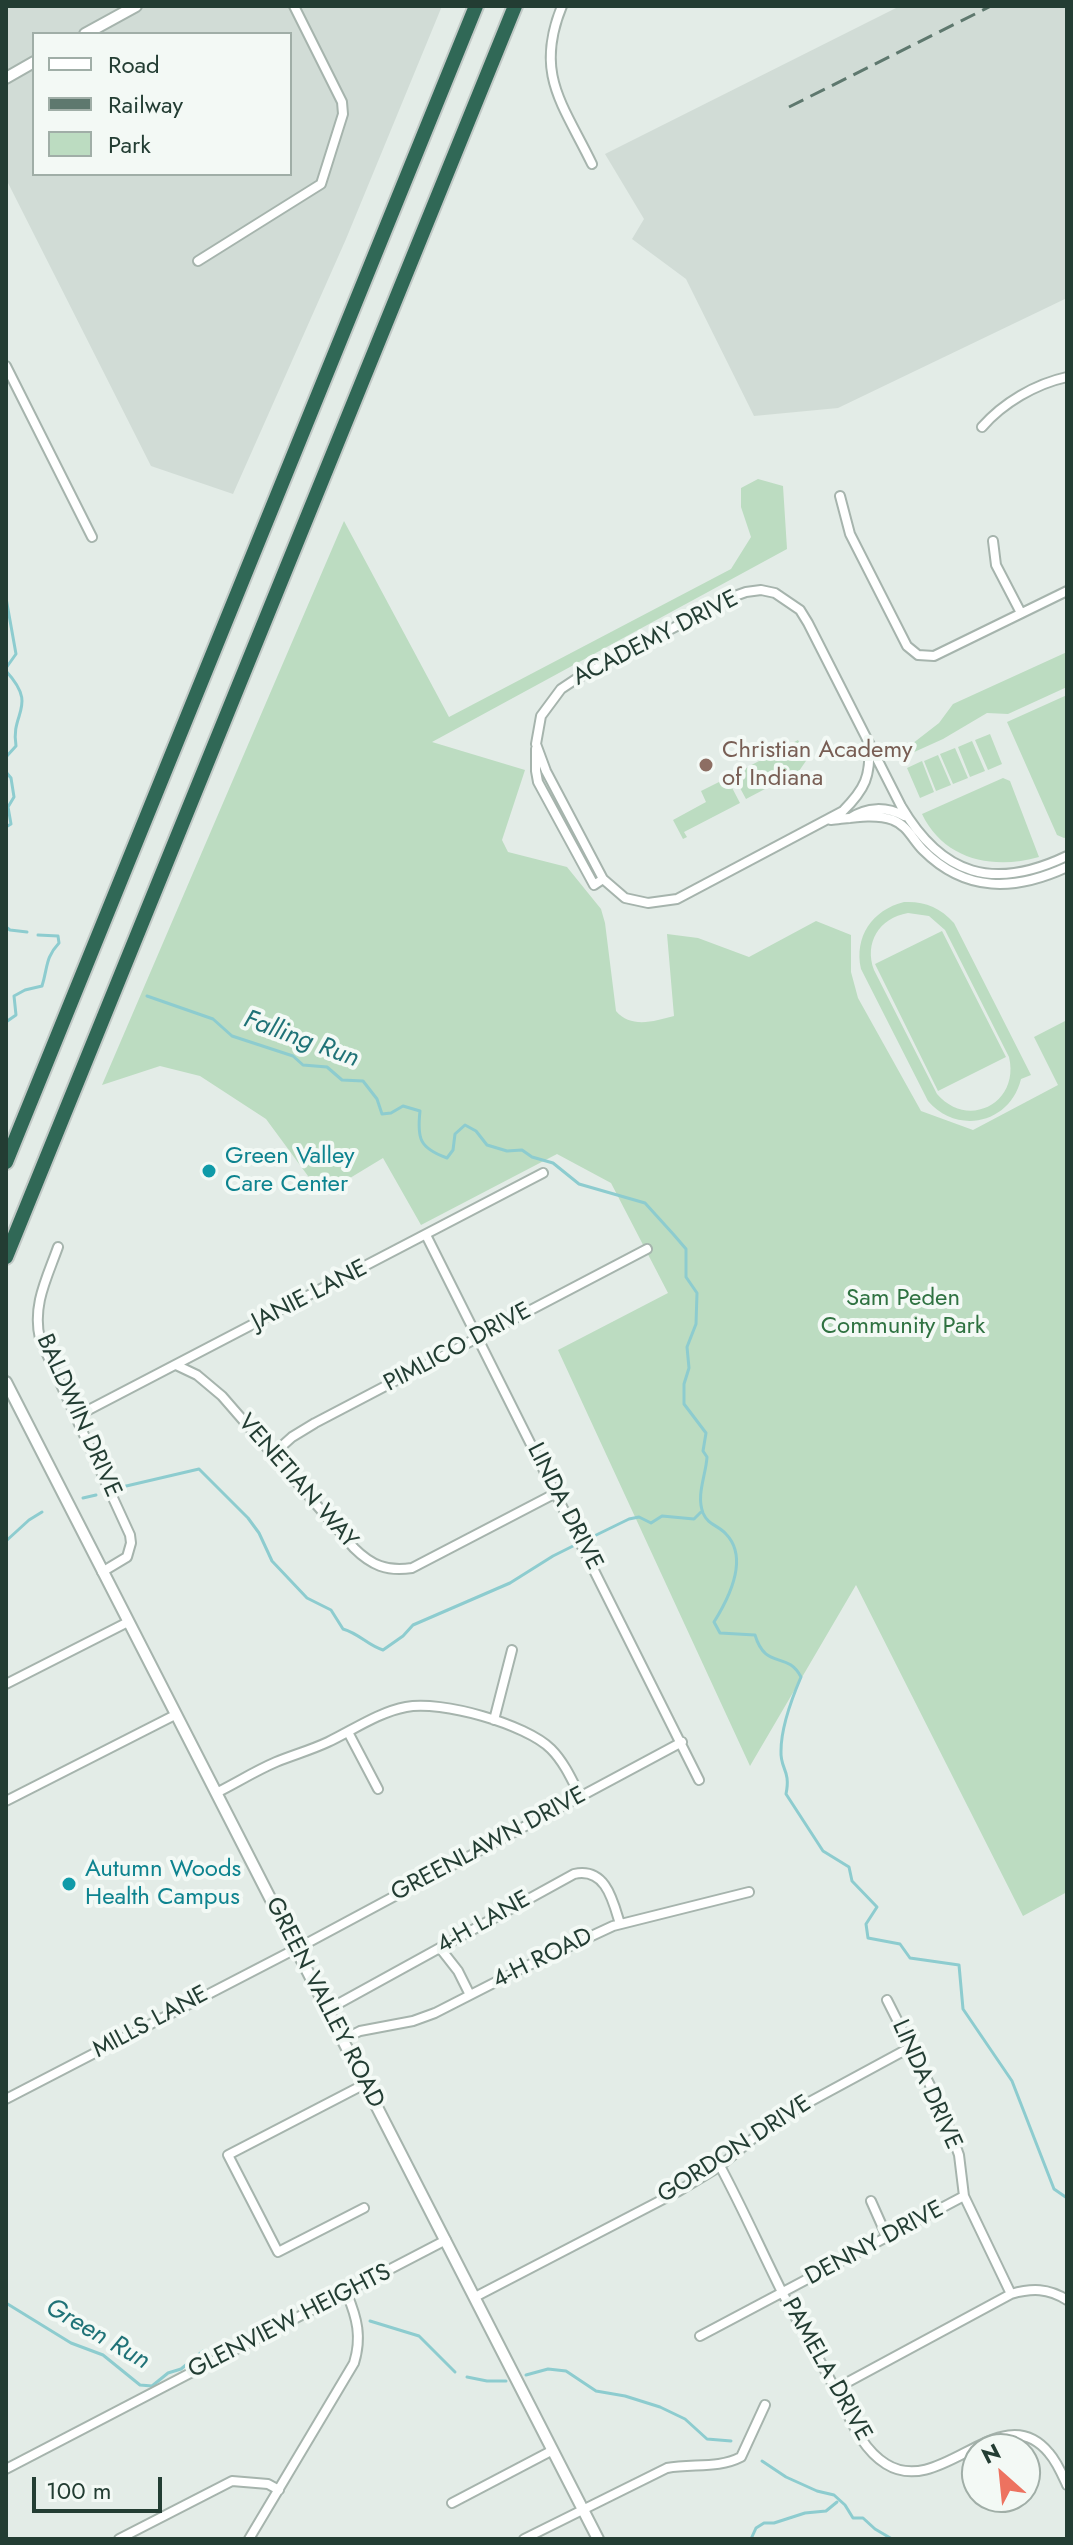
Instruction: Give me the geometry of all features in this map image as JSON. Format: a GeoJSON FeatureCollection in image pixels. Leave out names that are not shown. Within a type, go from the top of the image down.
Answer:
{"type":"FeatureCollection","features":[{"type":"Feature","properties":{"kind":"highway"},"geometry":{"type":"LineString","coordinates":[[6,1162],[476,6]]}},
{"type":"Feature","properties":{"kind":"highway"},"geometry":{"type":"LineString","coordinates":[[6,1257],[515,6]]}},
{"type":"Feature","properties":{"kind":"street"},"geometry":{"type":"LineString","coordinates":[[89,32],[136,6]]}},
{"type":"Feature","properties":{"kind":"street"},"geometry":{"type":"LineString","coordinates":[[198,261],[321,184],[343,114],[342,102],[294,6]]}},
{"type":"Feature","properties":{"kind":"street"},"geometry":{"type":"LineString","coordinates":[[562,6],[551,43],[551,77],[592,164]]}},
{"type":"Feature","properties":{"kind":"street"},"geometry":{"type":"LineString","coordinates":[[6,78],[32,63]]}},
{"type":"Feature","properties":{"kind":"street"},"geometry":{"type":"LineString","coordinates":[[6,368],[92,537]]}},
{"type":"Feature","properties":{"kind":"street"},"geometry":{"type":"LineString","coordinates":[[982,427],[1002,407],[1067,377]]}},
{"type":"Feature","properties":{"kind":"street"},"geometry":{"type":"LineString","coordinates":[[840,496],[850,534],[912,652],[918,655],[934,656],[1067,591]]}},
{"type":"Feature","properties":{"kind":"street"},"geometry":{"type":"LineString","coordinates":[[993,541],[996,565],[1021,613]]}},
{"type":"Feature","properties":{"kind":"street","name":"ACADEMY DRIVE"},"geometry":{"type":"LineString","coordinates":[[603,879],[594,885],[538,782],[535,759],[541,716],[561,689],[732,597],[761,590],[775,593],[800,610],[908,818],[934,849],[973,871],[991,875],[1015,875],[1067,856]]}},
{"type":"Feature","properties":{"kind":"street"},"geometry":{"type":"LineString","coordinates":[[536,744],[546,771],[603,879],[625,898],[648,903],[677,899],[843,811],[867,780],[869,745]]}},
{"type":"Feature","properties":{"kind":"street"},"geometry":{"type":"LineString","coordinates":[[853,800],[854,809],[860,811],[882,809],[908,818]]}},
{"type":"Feature","properties":{"kind":"street"},"geometry":{"type":"LineString","coordinates":[[848,819],[860,811]]}},
{"type":"Feature","properties":{"kind":"street"},"geometry":{"type":"LineString","coordinates":[[824,821],[882,817],[901,824],[933,859],[949,871],[980,882],[1017,884],[1067,867]]}},
{"type":"Feature","properties":{"kind":"street","name":"JANIE LANE"},"geometry":{"type":"LineString","coordinates":[[75,1417],[543,1173]]}},
{"type":"Feature","properties":{"kind":"street","name":"LINDA DRIVE"},"geometry":{"type":"LineString","coordinates":[[426,1235],[699,1780]]}},
{"type":"Feature","properties":{"kind":"street","name":"BALDWIN DRIVE"},"geometry":{"type":"LineString","coordinates":[[58,1247],[39,1300],[38,1330],[43,1348],[130,1535],[127,1557],[102,1572]]}},
{"type":"Feature","properties":{"kind":"street","name":"PIMLICO DRIVE"},"geometry":{"type":"LineString","coordinates":[[273,1454],[315,1423],[647,1249]]}},
{"type":"Feature","properties":{"kind":"street","name":"VENETIAN WAY"},"geometry":{"type":"LineString","coordinates":[[176,1365],[209,1384],[361,1555],[376,1566],[412,1568],[556,1493]]}},
{"type":"Feature","properties":{"kind":"street","name":"GREEN VALLEY ROAD"},"geometry":{"type":"LineString","coordinates":[[6,1382],[598,2539]]}},
{"type":"Feature","properties":{"kind":"street"},"geometry":{"type":"LineString","coordinates":[[6,1684],[128,1622]]}},
{"type":"Feature","properties":{"kind":"street"},"geometry":{"type":"LineString","coordinates":[[494,1720],[512,1650]]}},
{"type":"Feature","properties":{"kind":"street"},"geometry":{"type":"LineString","coordinates":[[216,1793],[382,1715],[412,1706],[443,1707],[494,1720],[531,1734],[545,1743],[566,1769],[580,1796]]}},
{"type":"Feature","properties":{"kind":"street"},"geometry":{"type":"LineString","coordinates":[[6,1801],[175,1715]]}},
{"type":"Feature","properties":{"kind":"street"},"geometry":{"type":"LineString","coordinates":[[348,1732],[378,1789]]}},
{"type":"Feature","properties":{"kind":"street","name":"GREENLAWN DRIVE"},"geometry":{"type":"LineString","coordinates":[[295,1948],[682,1742]]}},
{"type":"Feature","properties":{"kind":"street","name":"4-H LANE"},"geometry":{"type":"LineString","coordinates":[[327,2010],[561,1880],[580,1873],[592,1874],[602,1882],[611,1895],[620,1924]]}},
{"type":"Feature","properties":{"kind":"street","name":"4-H ROAD"},"geometry":{"type":"LineString","coordinates":[[342,2040],[360,2031],[413,2021],[435,2013],[589,1936],[620,1924],[749,1892]]}},
{"type":"Feature","properties":{"kind":"street","name":"MILLS LANE"},"geometry":{"type":"LineString","coordinates":[[6,2099],[295,1948]]}},
{"type":"Feature","properties":{"kind":"street"},"geometry":{"type":"LineString","coordinates":[[440,1948],[458,1971],[470,1995]]}},
{"type":"Feature","properties":{"kind":"street","name":"LINDA DRIVE"},"geometry":{"type":"LineString","coordinates":[[887,2000],[951,2132],[959,2155],[964,2196],[1011,2294]]}},
{"type":"Feature","properties":{"kind":"street","name":"GORDON DRIVE"},"geometry":{"type":"LineString","coordinates":[[475,2297],[677,2192],[720,2166],[789,2113],[911,2047]]}},
{"type":"Feature","properties":{"kind":"street"},"geometry":{"type":"LineString","coordinates":[[364,2208],[278,2252],[228,2155],[365,2084]]}},
{"type":"Feature","properties":{"kind":"street","name":"PAMELA DRIVE"},"geometry":{"type":"LineString","coordinates":[[720,2166],[782,2293],[835,2389],[867,2445],[888,2465],[906,2471],[936,2468],[991,2440],[1018,2435],[1034,2440],[1047,2450],[1067,2485]]}},
{"type":"Feature","properties":{"kind":"street","name":"DENNY DRIVE"},"geometry":{"type":"LineString","coordinates":[[700,2336],[964,2196]]}},
{"type":"Feature","properties":{"kind":"street"},"geometry":{"type":"LineString","coordinates":[[871,2201],[887,2237]]}},
{"type":"Feature","properties":{"kind":"street","name":"GLENVIEW HEIGHTS"},"geometry":{"type":"LineString","coordinates":[[6,2469],[446,2240]]}},
{"type":"Feature","properties":{"kind":"street"},"geometry":{"type":"LineString","coordinates":[[835,2389],[1011,2294],[1030,2288],[1058,2294],[1067,2300]]}},
{"type":"Feature","properties":{"kind":"street"},"geometry":{"type":"LineString","coordinates":[[249,2539],[354,2363],[359,2345],[359,2328],[347,2294]]}},
{"type":"Feature","properties":{"kind":"street"},"geometry":{"type":"LineString","coordinates":[[524,2539],[667,2468],[689,2464],[718,2466],[741,2457],[765,2405]]}},
{"type":"Feature","properties":{"kind":"street"},"geometry":{"type":"LineString","coordinates":[[452,2503],[553,2450]]}},
{"type":"Feature","properties":{"kind":"street"},"geometry":{"type":"LineString","coordinates":[[119,2539],[232,2481],[268,2484],[279,2490]]}},
{"type":"Feature","properties":{"kind":"shaded area"},"geometry":{"type":"Polygon","coordinates":[[[6,6],[442,6],[346,239],[233,494],[151,466],[6,179],[6,6]]]}},
{"type":"Feature","properties":{"kind":"shaded area"},"geometry":{"type":"Polygon","coordinates":[[[900,6],[1067,6],[1067,298],[838,408],[754,416],[686,279],[632,239],[644,219],[605,154],[900,6]]]}},
{"type":"Feature","properties":{"kind":"green space","name":"Sam Peden Community Park"},"geometry":{"type":"Polygon","coordinates":[[[758,479],[783,486],[787,549],[432,742],[525,770],[502,840],[508,852],[567,867],[601,909],[616,1011],[622,1017],[644,1022],[674,1016],[667,934],[698,938],[749,957],[816,921],[851,935],[851,972],[858,998],[921,1111],[973,1130],[1058,1085],[1034,1037],[1067,1020],[1067,1892],[1023,1916],[856,1585],[750,1766],[558,1350],[668,1293],[611,1183],[557,1154],[421,1225],[383,1158],[322,1195],[266,1119],[200,1076],[160,1066],[102,1085],[344,521],[449,717],[731,569],[751,537],[741,507],[741,488],[758,479]]]}},
{"type":"Feature","properties":{"kind":"green space"},"geometry":{"type":"Polygon","coordinates":[[[1067,652],[1067,687],[1008,714],[987,713],[943,739],[901,758],[899,754],[939,723],[953,704],[1067,652]]]}},
{"type":"Feature","properties":{"kind":"green space"},"geometry":{"type":"Polygon","coordinates":[[[1067,695],[1067,837],[1064,838],[1057,835],[1007,722],[1067,695]]]}},
{"type":"Feature","properties":{"kind":"green space"},"geometry":{"type":"Polygon","coordinates":[[[990,734],[1002,764],[988,770],[975,740],[990,734]]]}},
{"type":"Feature","properties":{"kind":"green space"},"geometry":{"type":"Polygon","coordinates":[[[798,740],[808,758],[799,771],[746,799],[733,775],[798,740]]]}},
{"type":"Feature","properties":{"kind":"green space"},"geometry":{"type":"Polygon","coordinates":[[[972,741],[985,771],[970,777],[958,747],[972,741]]]}},
{"type":"Feature","properties":{"kind":"green space"},"geometry":{"type":"Polygon","coordinates":[[[955,748],[968,778],[953,784],[940,754],[955,748]]]}},
{"type":"Feature","properties":{"kind":"green space"},"geometry":{"type":"Polygon","coordinates":[[[938,755],[951,785],[936,791],[924,761],[938,755]]]}},
{"type":"Feature","properties":{"kind":"green space"},"geometry":{"type":"Polygon","coordinates":[[[922,761],[934,792],[920,798],[907,768],[922,761]]]}},
{"type":"Feature","properties":{"kind":"green space"},"geometry":{"type":"Polygon","coordinates":[[[727,778],[740,803],[684,832],[687,837],[683,839],[673,820],[706,802],[701,791],[727,778]]]}},
{"type":"Feature","properties":{"kind":"green space"},"geometry":{"type":"Polygon","coordinates":[[[1003,778],[1010,781],[1039,857],[1004,862],[972,858],[943,842],[931,830],[922,814],[1003,778]]]}},
{"type":"Feature","properties":{"kind":"green space"},"geometry":{"type":"Polygon","coordinates":[[[904,902],[925,904],[954,923],[1031,1075],[1021,1079],[1006,1106],[994,1115],[967,1121],[940,1112],[928,1101],[861,969],[860,946],[868,926],[874,918],[904,902]],[[908,913],[889,920],[876,933],[871,960],[937,1094],[949,1105],[976,1110],[989,1106],[1007,1087],[1009,1057],[945,930],[929,916],[908,913]]]}},
{"type":"Feature","properties":{"kind":"green space"},"geometry":{"type":"Polygon","coordinates":[[[942,931],[1006,1057],[938,1091],[875,964],[942,931]]]}},
{"type":"Feature","properties":{"kind":"waterway","name":"Falling Run"},"geometry":{"type":"LineString","coordinates":[[6,598],[16,654],[6,668]]}},
{"type":"Feature","properties":{"kind":"waterway","name":"Falling Run"},"geometry":{"type":"LineString","coordinates":[[6,671],[16,683],[22,702],[15,734],[16,746],[6,757]]}},
{"type":"Feature","properties":{"kind":"waterway","name":"Falling Run"},"geometry":{"type":"LineString","coordinates":[[6,772],[11,778],[14,797],[8,807],[11,824],[6,827]]}},
{"type":"Feature","properties":{"kind":"waterway","name":"Falling Run"},"geometry":{"type":"LineString","coordinates":[[6,876],[6,885]]}},
{"type":"Feature","properties":{"kind":"waterway","name":"Falling Run"},"geometry":{"type":"LineString","coordinates":[[6,927],[27,932]]}},
{"type":"Feature","properties":{"kind":"waterway"},"geometry":{"type":"LineString","coordinates":[[6,1022],[16,1015],[14,996],[42,986],[49,958],[59,943],[58,936],[38,935]]}},
{"type":"Feature","properties":{"kind":"waterway","name":"Falling Run"},"geometry":{"type":"LineString","coordinates":[[147,996],[213,1019],[232,1036],[293,1056],[303,1065],[327,1067],[342,1080],[363,1081],[377,1099],[382,1114],[403,1106],[420,1111],[422,1141],[425,1146],[447,1158],[453,1150],[455,1134],[465,1125],[476,1131],[487,1145],[507,1151],[522,1150],[532,1157],[553,1163],[579,1184],[645,1203],[686,1249],[686,1277],[697,1293],[696,1324],[687,1347],[689,1368],[684,1384],[684,1404],[706,1433],[703,1451],[707,1457],[701,1499],[703,1513],[726,1534],[736,1554],[734,1578],[714,1622],[720,1633],[755,1635],[765,1653],[789,1664],[801,1677],[781,1742],[786,1794],[823,1851],[849,1867],[852,1881],[877,1907],[866,1924],[868,1938],[900,1944],[910,1958],[959,1965],[963,2009],[1012,2081],[1054,2189],[1067,2198]]}},
{"type":"Feature","properties":{"kind":"waterway"},"geometry":{"type":"LineString","coordinates":[[122,1487],[199,1469],[248,1518],[272,1561],[307,1598],[331,1610],[343,1629],[383,1650],[413,1625],[510,1583],[573,1546]]}},
{"type":"Feature","properties":{"kind":"waterway"},"geometry":{"type":"LineString","coordinates":[[83,1498],[96,1495]]}},
{"type":"Feature","properties":{"kind":"waterway"},"geometry":{"type":"LineString","coordinates":[[6,1541],[42,1512]]}},
{"type":"Feature","properties":{"kind":"waterway"},"geometry":{"type":"LineString","coordinates":[[588,1539],[629,1519],[639,1517],[651,1523],[662,1516],[694,1519],[701,1512]]}},
{"type":"Feature","properties":{"kind":"waterway","name":"Green Run"},"geometry":{"type":"LineString","coordinates":[[6,2303],[71,2343],[103,2355],[140,2385],[152,2386],[203,2351],[209,2358]]}},
{"type":"Feature","properties":{"kind":"waterway","name":"Green Run"},"geometry":{"type":"LineString","coordinates":[[370,2321],[419,2336],[455,2372]]}},
{"type":"Feature","properties":{"kind":"waterway","name":"Green Run"},"geometry":{"type":"LineString","coordinates":[[526,2375],[548,2369],[566,2371],[596,2391],[660,2407],[685,2419],[707,2439],[731,2441]]}},
{"type":"Feature","properties":{"kind":"waterway","name":"Green Run"},"geometry":{"type":"LineString","coordinates":[[467,2377],[506,2381]]}},
{"type":"Feature","properties":{"kind":"waterway","name":"Green Run"},"geometry":{"type":"LineString","coordinates":[[762,2461],[786,2477],[834,2495],[853,2518],[863,2518],[892,2539]]}},
{"type":"Feature","properties":{"kind":"waterway"},"geometry":{"type":"LineString","coordinates":[[751,2539],[756,2528],[764,2523],[826,2511],[837,2502]]}},
{"type":"Feature","properties":{"kind":"railway"},"geometry":{"type":"LineString","coordinates":[[789,107],[991,6]]}},
{"type":"Feature","properties":{"kind":"place","name":"Christian Academy of Indiana"},"geometry":{"type":"Point","coordinates":[706,765]}},
{"type":"Feature","properties":{"kind":"place","name":"Green Valley Care Center"},"geometry":{"type":"Point","coordinates":[209,1171]}},
{"type":"Feature","properties":{"kind":"place","name":"Autumn Woods Health Campus"},"geometry":{"type":"Point","coordinates":[69,1884]}}]}
